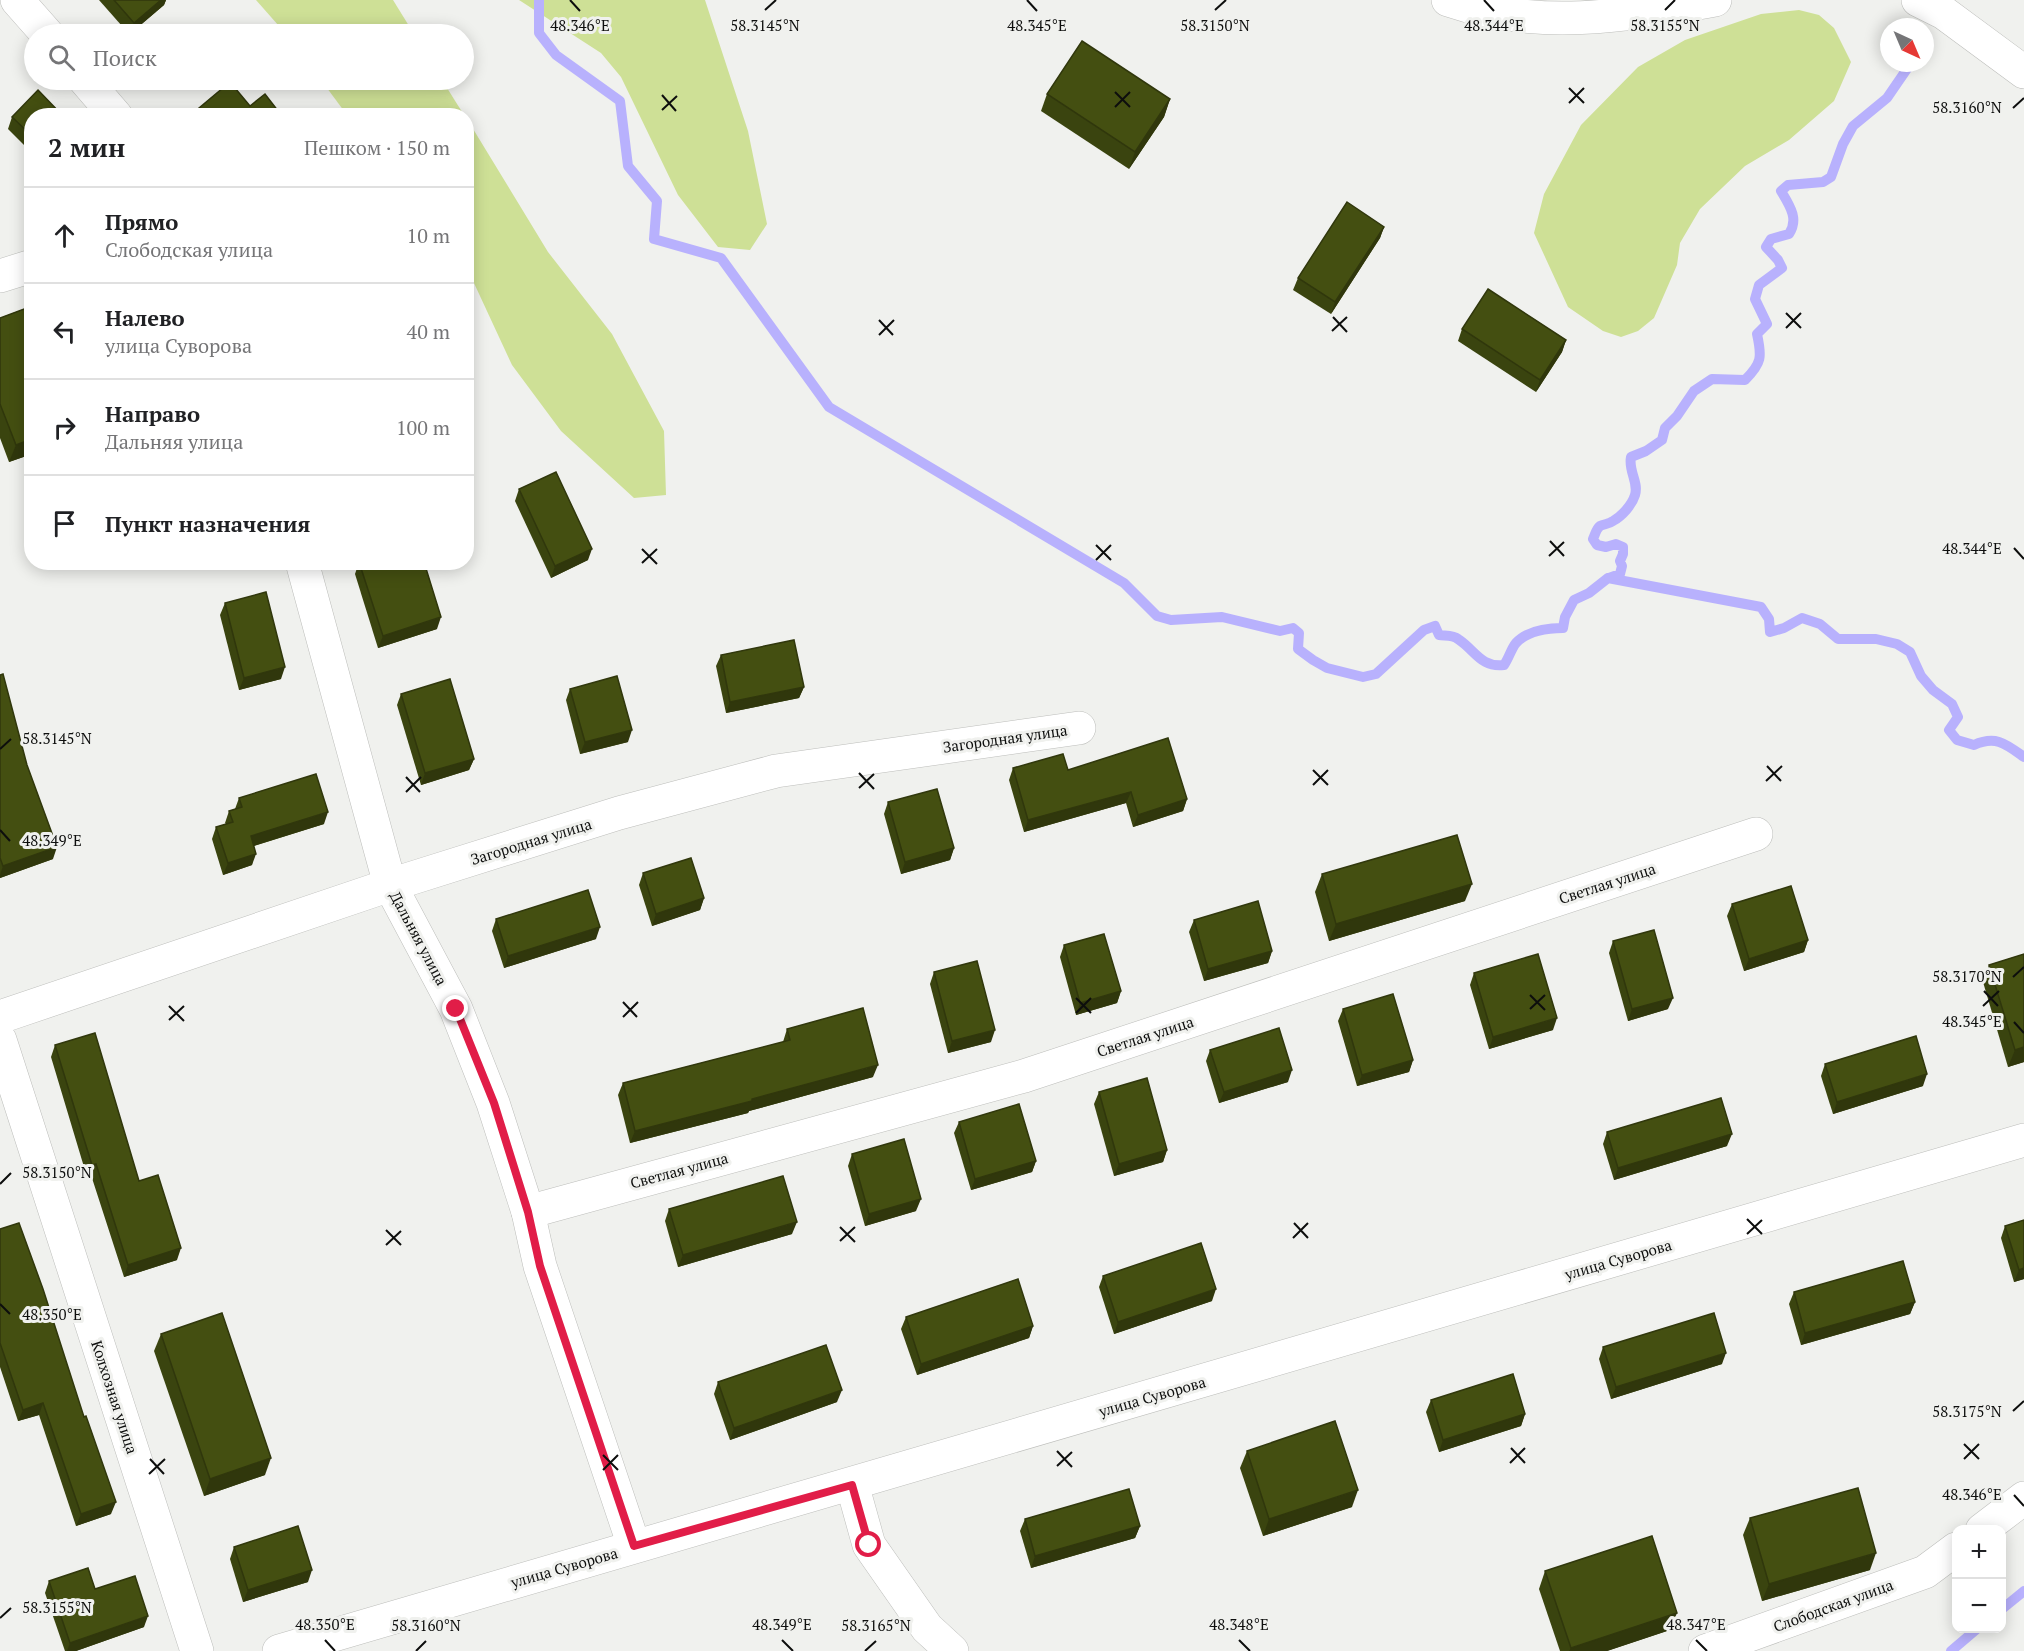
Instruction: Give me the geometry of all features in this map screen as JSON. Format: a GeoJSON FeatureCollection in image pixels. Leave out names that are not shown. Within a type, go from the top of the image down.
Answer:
{"type":"FeatureCollection","features":[{"type":"Feature","properties":{"kind":"street"},"geometry":{"type":"LineString","coordinates":[[17,0],[38,24]]}},
{"type":"Feature","properties":{"kind":"street"},"geometry":{"type":"LineString","coordinates":[[1448,0],[1508,16],[1556,19],[1603,18],[1715,0]]}},
{"type":"Feature","properties":{"kind":"street"},"geometry":{"type":"LineString","coordinates":[[1918,0],[1944,13],[2024,72]]}},
{"type":"Feature","properties":{"kind":"street"},"geometry":{"type":"LineString","coordinates":[[94,90],[109,108]]}},
{"type":"Feature","properties":{"kind":"street"},"geometry":{"type":"LineString","coordinates":[[0,276],[24,268]]}},
{"type":"Feature","properties":{"kind":"street","name":"Дальняя улица"},"geometry":{"type":"LineString","coordinates":[[304,570],[390,885],[456,1009],[494,1103],[528,1212],[540,1266],[634,1546]]}},
{"type":"Feature","properties":{"kind":"street","name":"Загородная улица"},"geometry":{"type":"LineString","coordinates":[[0,1017],[390,885],[619,813],[776,771],[1078,728]]}},
{"type":"Feature","properties":{"kind":"street","name":"Светлая улица"},"geometry":{"type":"LineString","coordinates":[[528,1212],[1024,1076],[1756,834]]}},
{"type":"Feature","properties":{"kind":"street","name":"Колхозная улица"},"geometry":{"type":"LineString","coordinates":[[0,1040],[196,1651]]}},
{"type":"Feature","properties":{"kind":"street","name":"улица Суворова"},"geometry":{"type":"LineString","coordinates":[[279,1651],[2024,1140]]}},
{"type":"Feature","properties":{"kind":"street"},"geometry":{"type":"LineString","coordinates":[[852,1485],[869,1545],[927,1628],[952,1651]]}},
{"type":"Feature","properties":{"kind":"street"},"geometry":{"type":"LineString","coordinates":[[1989,1525],[2024,1498]]}},
{"type":"Feature","properties":{"kind":"street","name":"Слободская улица"},"geometry":{"type":"LineString","coordinates":[[1705,1651],[1925,1572],[1952,1552]]}},
{"type":"Feature","properties":{"kind":"green space"},"geometry":{"type":"Polygon","coordinates":[[[256,0],[393,0],[408,24],[277,24],[256,0]]]}},
{"type":"Feature","properties":{"kind":"green space"},"geometry":{"type":"Polygon","coordinates":[[[519,0],[705,0],[748,131],[767,224],[750,250],[718,247],[678,195],[621,77],[601,53],[519,0]]]}},
{"type":"Feature","properties":{"kind":"green space"},"geometry":{"type":"Polygon","coordinates":[[[1799,10],[1819,15],[1834,28],[1851,62],[1834,101],[1789,140],[1745,166],[1700,209],[1680,243],[1677,265],[1654,318],[1638,331],[1621,337],[1603,331],[1568,307],[1534,233],[1544,194],[1581,125],[1638,67],[1685,40],[1761,14],[1799,10]]]}},
{"type":"Feature","properties":{"kind":"green space"},"geometry":{"type":"Polygon","coordinates":[[[328,90],[448,90],[460,108],[342,108],[328,90]]]}},
{"type":"Feature","properties":{"kind":"green space"},"geometry":{"type":"Polygon","coordinates":[[[474,130],[548,252],[612,334],[664,431],[666,495],[634,498],[561,431],[512,365],[474,283],[474,130]]]}},
{"type":"Feature","properties":{"kind":"building"},"geometry":{"type":"Polygon","coordinates":[[[114,0],[161,0],[134,23],[114,0]]]}},
{"type":"Feature","properties":{"kind":"building"},"geometry":{"type":"Polygon","coordinates":[[[1082,41],[1170,99],[1135,152],[1047,94],[1082,41]]]}},
{"type":"Feature","properties":{"kind":"building"},"geometry":{"type":"Polygon","coordinates":[[[38,90],[55,108],[24,108],[24,128],[12,117],[38,90]]]}},
{"type":"Feature","properties":{"kind":"building"},"geometry":{"type":"Polygon","coordinates":[[[221,90],[237,90],[250,106],[265,94],[276,108],[199,108],[221,90]]]}},
{"type":"Feature","properties":{"kind":"building"},"geometry":{"type":"Polygon","coordinates":[[[1347,202],[1384,227],[1335,302],[1298,278],[1347,202]]]}},
{"type":"Feature","properties":{"kind":"building"},"geometry":{"type":"Polygon","coordinates":[[[1488,289],[1566,340],[1540,380],[1462,329],[1488,289]]]}},
{"type":"Feature","properties":{"kind":"building"},"geometry":{"type":"Polygon","coordinates":[[[24,309],[24,442],[16,445],[0,404],[0,318],[24,309]]]}},
{"type":"Feature","properties":{"kind":"building"},"geometry":{"type":"Polygon","coordinates":[[[556,472],[592,549],[555,566],[519,489],[556,472]]]}},
{"type":"Feature","properties":{"kind":"building"},"geometry":{"type":"Polygon","coordinates":[[[362,570],[426,570],[441,617],[383,636],[362,570]]]}},
{"type":"Feature","properties":{"kind":"building"},"geometry":{"type":"Polygon","coordinates":[[[266,592],[285,667],[244,678],[225,603],[266,592]]]}},
{"type":"Feature","properties":{"kind":"building"},"geometry":{"type":"Polygon","coordinates":[[[794,640],[804,687],[730,702],[721,655],[794,640]]]}},
{"type":"Feature","properties":{"kind":"building"},"geometry":{"type":"Polygon","coordinates":[[[3,674],[27,765],[57,847],[3,866],[0,858],[0,675],[3,674]]]}},
{"type":"Feature","properties":{"kind":"building"},"geometry":{"type":"Polygon","coordinates":[[[617,676],[632,730],[585,742],[570,689],[617,676]]]}},
{"type":"Feature","properties":{"kind":"building"},"geometry":{"type":"Polygon","coordinates":[[[450,679],[474,759],[425,773],[401,694],[450,679]]]}},
{"type":"Feature","properties":{"kind":"building"},"geometry":{"type":"Polygon","coordinates":[[[1168,738],[1187,799],[1138,815],[1131,792],[1028,820],[1013,768],[1063,754],[1068,770],[1168,738]]]}},
{"type":"Feature","properties":{"kind":"building"},"geometry":{"type":"Polygon","coordinates":[[[316,774],[328,812],[251,836],[256,854],[228,863],[216,827],[233,822],[229,811],[242,807],[239,798],[316,774]]]}},
{"type":"Feature","properties":{"kind":"building"},"geometry":{"type":"Polygon","coordinates":[[[937,789],[954,848],[905,862],[888,802],[937,789]]]}},
{"type":"Feature","properties":{"kind":"building"},"geometry":{"type":"Polygon","coordinates":[[[1457,835],[1472,884],[1336,924],[1322,874],[1457,835]]]}},
{"type":"Feature","properties":{"kind":"building"},"geometry":{"type":"Polygon","coordinates":[[[691,858],[704,898],[656,914],[643,873],[691,858]]]}},
{"type":"Feature","properties":{"kind":"building"},"geometry":{"type":"Polygon","coordinates":[[[1791,886],[1808,940],[1749,959],[1732,904],[1791,886]]]}},
{"type":"Feature","properties":{"kind":"building"},"geometry":{"type":"Polygon","coordinates":[[[588,890],[600,927],[508,956],[496,919],[588,890]]]}},
{"type":"Feature","properties":{"kind":"building"},"geometry":{"type":"Polygon","coordinates":[[[1258,901],[1272,951],[1208,969],[1194,920],[1258,901]]]}},
{"type":"Feature","properties":{"kind":"building"},"geometry":{"type":"Polygon","coordinates":[[[1654,930],[1673,998],[1632,1009],[1613,941],[1654,930]]]}},
{"type":"Feature","properties":{"kind":"building"},"geometry":{"type":"Polygon","coordinates":[[[1104,934],[1121,991],[1080,1003],[1064,945],[1104,934]]]}},
{"type":"Feature","properties":{"kind":"building"},"geometry":{"type":"Polygon","coordinates":[[[1538,954],[1557,1018],[1493,1037],[1474,973],[1538,954]]]}},
{"type":"Feature","properties":{"kind":"building"},"geometry":{"type":"Polygon","coordinates":[[[2024,954],[2024,1047],[2015,1050],[1989,965],[2024,954]]]}},
{"type":"Feature","properties":{"kind":"building"},"geometry":{"type":"Polygon","coordinates":[[[977,961],[995,1030],[952,1041],[934,972],[977,961]]]}},
{"type":"Feature","properties":{"kind":"building"},"geometry":{"type":"Polygon","coordinates":[[[1393,994],[1413,1060],[1362,1075],[1343,1009],[1393,994]]]}},
{"type":"Feature","properties":{"kind":"building"},"geometry":{"type":"Polygon","coordinates":[[[863,1008],[878,1065],[635,1131],[623,1083],[790,1040],[787,1029],[863,1008]]]}},
{"type":"Feature","properties":{"kind":"building"},"geometry":{"type":"Polygon","coordinates":[[[1279,1028],[1292,1070],[1224,1092],[1210,1050],[1279,1028]]]}},
{"type":"Feature","properties":{"kind":"building"},"geometry":{"type":"Polygon","coordinates":[[[95,1033],[139,1181],[158,1175],[181,1248],[128,1265],[96,1164],[92,1165],[55,1045],[95,1033]]]}},
{"type":"Feature","properties":{"kind":"building"},"geometry":{"type":"Polygon","coordinates":[[[1916,1036],[1927,1074],[1837,1102],[1825,1064],[1916,1036]]]}},
{"type":"Feature","properties":{"kind":"building"},"geometry":{"type":"Polygon","coordinates":[[[1147,1078],[1167,1150],[1119,1164],[1099,1092],[1147,1078]]]}},
{"type":"Feature","properties":{"kind":"building"},"geometry":{"type":"Polygon","coordinates":[[[1721,1098],[1732,1134],[1618,1168],[1607,1132],[1721,1098]]]}},
{"type":"Feature","properties":{"kind":"building"},"geometry":{"type":"Polygon","coordinates":[[[1019,1104],[1036,1161],[975,1179],[959,1122],[1019,1104]]]}},
{"type":"Feature","properties":{"kind":"building"},"geometry":{"type":"Polygon","coordinates":[[[904,1139],[921,1199],[869,1214],[852,1154],[904,1139]]]}},
{"type":"Feature","properties":{"kind":"building"},"geometry":{"type":"Polygon","coordinates":[[[783,1176],[797,1222],[683,1255],[669,1209],[783,1176]]]}},
{"type":"Feature","properties":{"kind":"building"},"geometry":{"type":"Polygon","coordinates":[[[2024,1220],[2024,1268],[2019,1270],[2005,1226],[2024,1220]]]}},
{"type":"Feature","properties":{"kind":"building"},"geometry":{"type":"Polygon","coordinates":[[[19,1223],[84,1417],[86,1416],[116,1502],[81,1514],[43,1403],[23,1410],[0,1343],[0,1229],[19,1223]]]}},
{"type":"Feature","properties":{"kind":"building"},"geometry":{"type":"Polygon","coordinates":[[[1201,1243],[1216,1289],[1118,1322],[1103,1276],[1201,1243]]]}},
{"type":"Feature","properties":{"kind":"building"},"geometry":{"type":"Polygon","coordinates":[[[1903,1261],[1915,1302],[1805,1333],[1794,1292],[1903,1261]]]}},
{"type":"Feature","properties":{"kind":"building"},"geometry":{"type":"Polygon","coordinates":[[[1018,1279],[1033,1326],[921,1364],[906,1317],[1018,1279]]]}},
{"type":"Feature","properties":{"kind":"building"},"geometry":{"type":"Polygon","coordinates":[[[222,1313],[271,1458],[210,1479],[161,1334],[222,1313]]]}},
{"type":"Feature","properties":{"kind":"building"},"geometry":{"type":"Polygon","coordinates":[[[1714,1313],[1726,1353],[1616,1387],[1603,1347],[1714,1313]]]}},
{"type":"Feature","properties":{"kind":"building"},"geometry":{"type":"Polygon","coordinates":[[[826,1345],[842,1390],[734,1428],[718,1382],[826,1345]]]}},
{"type":"Feature","properties":{"kind":"building"},"geometry":{"type":"Polygon","coordinates":[[[1513,1374],[1525,1414],[1443,1440],[1431,1400],[1513,1374]]]}},
{"type":"Feature","properties":{"kind":"building"},"geometry":{"type":"Polygon","coordinates":[[[1335,1421],[1358,1490],[1269,1519],[1247,1451],[1335,1421]]]}},
{"type":"Feature","properties":{"kind":"building"},"geometry":{"type":"Polygon","coordinates":[[[1858,1488],[1876,1553],[1769,1584],[1750,1518],[1858,1488]]]}},
{"type":"Feature","properties":{"kind":"building"},"geometry":{"type":"Polygon","coordinates":[[[1129,1489],[1140,1526],[1035,1556],[1025,1519],[1129,1489]]]}},
{"type":"Feature","properties":{"kind":"building"},"geometry":{"type":"Polygon","coordinates":[[[298,1526],[312,1570],[248,1590],[234,1547],[298,1526]]]}},
{"type":"Feature","properties":{"kind":"building"},"geometry":{"type":"Polygon","coordinates":[[[1652,1536],[1677,1613],[1571,1648],[1545,1571],[1652,1536]]]}},
{"type":"Feature","properties":{"kind":"building"},"geometry":{"type":"Polygon","coordinates":[[[88,1568],[95,1589],[135,1576],[148,1616],[70,1643],[49,1581],[88,1568]]]}},
{"type":"Feature","properties":{"kind":"waterway"},"geometry":{"type":"LineString","coordinates":[[539,0],[539,33],[556,55],[620,101],[628,166],[657,201],[654,239],[721,258],[829,407],[1124,583],[1157,616],[1171,620],[1222,617],[1280,631],[1293,628],[1299,633],[1298,649],[1313,660],[1327,668],[1363,677],[1376,674],[1424,630],[1435,626],[1439,635],[1456,638],[1484,661],[1504,665],[1514,645],[1521,639],[1538,631],[1563,628],[1565,617],[1574,600],[1589,593],[1608,578],[1761,607],[1769,619],[1770,632],[1784,628],[1802,618],[1820,624],[1838,639],[1876,639],[1897,644],[1910,652],[1921,676],[1933,690],[1952,704],[1958,717],[1949,730],[1957,740],[1974,745],[1989,741],[2000,742],[2024,757]]}},
{"type":"Feature","properties":{"kind":"waterway"},"geometry":{"type":"LineString","coordinates":[[1609,578],[1620,574],[1623,547],[1616,544],[1606,547],[1597,545],[1593,539],[1599,527],[1620,516],[1634,499],[1636,486],[1630,462],[1631,457],[1646,451],[1662,440],[1665,428],[1677,416],[1694,391],[1712,379],[1745,380],[1758,364],[1760,348],[1757,334],[1767,324],[1755,299],[1759,285],[1782,268],[1766,247],[1771,239],[1789,234],[1793,223],[1790,207],[1781,191],[1788,185],[1823,182],[1831,177],[1843,144],[1853,126],[1887,98],[1905,72]]}},
{"type":"Feature","properties":{"kind":"waterway"},"geometry":{"type":"LineString","coordinates":[[2006,1606],[2024,1591]]}},
{"type":"Feature","properties":{"kind":"waterway"},"geometry":{"type":"LineString","coordinates":[[1951,1651],[1972,1633]]}},
{"type":"Feature","properties":{"kind":"route"},"geometry":{"type":"LineString","coordinates":[[456,1009],[494,1103],[528,1212],[540,1266],[634,1546],[852,1485],[869,1545]]}}]}
